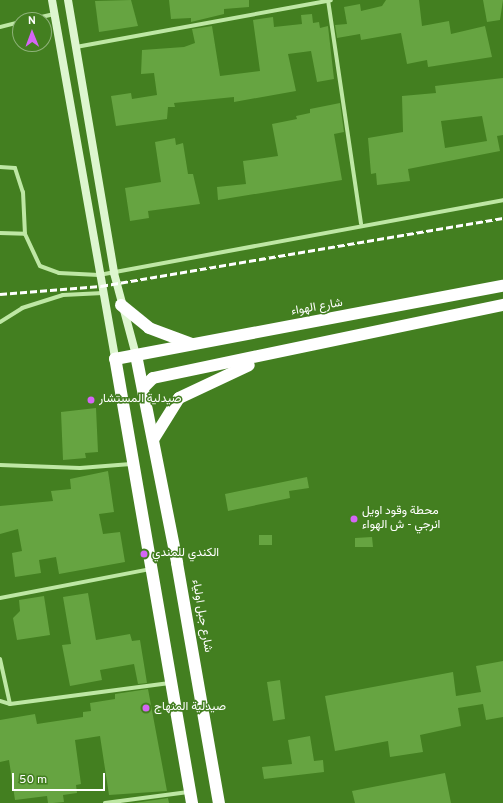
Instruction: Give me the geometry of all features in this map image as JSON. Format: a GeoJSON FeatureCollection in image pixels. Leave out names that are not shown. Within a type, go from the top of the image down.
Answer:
{"type":"FeatureCollection","features":[{"type":"Feature","properties":{"kind":"highway","name":"شارع الهواء"},"geometry":{"type":"LineString","coordinates":[[116,359],[503,286]]}},
{"type":"Feature","properties":{"kind":"highway"},"geometry":{"type":"LineString","coordinates":[[121,305],[149,328],[193,344]]}},
{"type":"Feature","properties":{"kind":"highway"},"geometry":{"type":"LineString","coordinates":[[121,390],[143,388],[153,378],[268,356],[503,305]]}},
{"type":"Feature","properties":{"kind":"highway","name":"شارع جبل اولياء"},"geometry":{"type":"LineString","coordinates":[[136,355],[154,438],[219,803]]}},
{"type":"Feature","properties":{"kind":"highway"},"geometry":{"type":"LineString","coordinates":[[154,438],[179,398],[268,356]]}},
{"type":"Feature","properties":{"kind":"highway"},"geometry":{"type":"LineString","coordinates":[[116,359],[192,797]]}},
{"type":"Feature","properties":{"kind":"street"},"geometry":{"type":"LineString","coordinates":[[52,0],[99,275],[116,359]]}},
{"type":"Feature","properties":{"kind":"street"},"geometry":{"type":"LineString","coordinates":[[68,0],[114,273],[121,305],[136,355]]}},
{"type":"Feature","properties":{"kind":"street"},"geometry":{"type":"LineString","coordinates":[[76,47],[329,0],[361,224]]}},
{"type":"Feature","properties":{"kind":"street"},"geometry":{"type":"LineString","coordinates":[[0,27],[12,24]]}},
{"type":"Feature","properties":{"kind":"street"},"geometry":{"type":"LineString","coordinates":[[0,167],[16,168],[24,192],[25,234],[40,266],[59,273],[99,275],[114,273],[361,224],[503,200]]}},
{"type":"Feature","properties":{"kind":"street"},"geometry":{"type":"LineString","coordinates":[[0,233],[25,234]]}},
{"type":"Feature","properties":{"kind":"street"},"geometry":{"type":"LineString","coordinates":[[0,322],[22,308],[63,295],[103,293]]}},
{"type":"Feature","properties":{"kind":"street"},"geometry":{"type":"LineString","coordinates":[[0,465],[80,468],[134,464]]}},
{"type":"Feature","properties":{"kind":"street"},"geometry":{"type":"LineString","coordinates":[[0,598],[152,569]]}},
{"type":"Feature","properties":{"kind":"street"},"geometry":{"type":"LineString","coordinates":[[0,659],[10,704]]}},
{"type":"Feature","properties":{"kind":"street"},"geometry":{"type":"LineString","coordinates":[[0,700],[10,704],[173,682]]}},
{"type":"Feature","properties":{"kind":"street"},"geometry":{"type":"LineString","coordinates":[[105,803],[192,797]]}},
{"type":"Feature","properties":{"kind":"building"},"geometry":{"type":"Polygon","coordinates":[[[131,0],[138,26],[99,32],[95,1],[131,0]]]}},
{"type":"Feature","properties":{"kind":"building"},"geometry":{"type":"Polygon","coordinates":[[[169,0],[249,0],[249,7],[224,9],[224,14],[191,22],[191,18],[171,19],[169,0]]]}},
{"type":"Feature","properties":{"kind":"building"},"geometry":{"type":"Polygon","coordinates":[[[386,0],[419,0],[422,26],[449,21],[451,34],[485,26],[492,57],[428,67],[427,60],[407,64],[401,33],[361,40],[360,34],[337,38],[335,25],[347,24],[344,7],[360,4],[361,11],[382,6],[386,0]]]}},
{"type":"Feature","properties":{"kind":"building"},"geometry":{"type":"Polygon","coordinates":[[[483,0],[503,0],[500,20],[487,22],[483,0]]]}},
{"type":"Feature","properties":{"kind":"building"},"geometry":{"type":"Polygon","coordinates":[[[312,14],[313,23],[319,22],[320,28],[328,26],[334,79],[317,82],[311,51],[288,54],[296,91],[234,102],[234,97],[174,103],[175,107],[168,107],[167,119],[116,126],[111,96],[131,93],[132,99],[157,95],[154,73],[141,74],[142,50],[184,47],[195,43],[192,29],[212,26],[220,76],[260,71],[253,20],[273,17],[274,27],[302,24],[301,15],[312,14]]]}},
{"type":"Feature","properties":{"kind":"building"},"geometry":{"type":"Polygon","coordinates":[[[503,78],[503,135],[497,136],[500,151],[408,169],[410,181],[377,185],[376,173],[371,174],[368,138],[403,132],[402,96],[436,93],[435,86],[503,78]],[[482,116],[441,121],[445,148],[487,141],[482,116]]]}},
{"type":"Feature","properties":{"kind":"building"},"geometry":{"type":"Polygon","coordinates":[[[340,103],[344,132],[334,134],[342,180],[218,200],[217,187],[246,184],[243,161],[278,156],[272,124],[297,119],[296,116],[310,113],[310,109],[340,103]]]}},
{"type":"Feature","properties":{"kind":"building"},"geometry":{"type":"Polygon","coordinates":[[[175,138],[176,145],[183,143],[188,174],[193,174],[200,204],[148,211],[149,218],[130,221],[125,188],[161,182],[155,142],[175,138]]]}},
{"type":"Feature","properties":{"kind":"building"},"geometry":{"type":"Polygon","coordinates":[[[96,408],[98,452],[85,453],[86,458],[63,460],[61,412],[96,408]]]}},
{"type":"Feature","properties":{"kind":"building"},"geometry":{"type":"Polygon","coordinates":[[[108,471],[114,512],[99,514],[103,534],[120,532],[125,562],[59,574],[56,557],[39,560],[41,573],[15,577],[12,553],[22,551],[18,529],[0,534],[0,506],[53,501],[51,491],[71,489],[70,479],[108,471]]]}},
{"type":"Feature","properties":{"kind":"building"},"geometry":{"type":"Polygon","coordinates":[[[307,477],[309,488],[289,491],[290,498],[228,511],[225,494],[307,477]]]}},
{"type":"Feature","properties":{"kind":"building"},"geometry":{"type":"Polygon","coordinates":[[[259,535],[272,535],[272,545],[259,545],[259,535]]]}},
{"type":"Feature","properties":{"kind":"building"},"geometry":{"type":"Polygon","coordinates":[[[372,537],[373,547],[355,547],[355,538],[372,537]]]}},
{"type":"Feature","properties":{"kind":"building"},"geometry":{"type":"Polygon","coordinates":[[[88,593],[96,640],[130,634],[132,641],[140,640],[147,683],[138,684],[134,664],[100,670],[102,680],[70,686],[62,645],[71,644],[63,597],[88,593]]]}},
{"type":"Feature","properties":{"kind":"building"},"geometry":{"type":"Polygon","coordinates":[[[44,596],[50,635],[17,640],[13,618],[20,611],[19,600],[44,596]]]}},
{"type":"Feature","properties":{"kind":"building"},"geometry":{"type":"Polygon","coordinates":[[[503,661],[503,717],[486,720],[483,704],[458,708],[461,726],[420,735],[423,752],[390,757],[388,741],[335,751],[325,696],[453,672],[456,696],[481,692],[476,666],[503,661]]]}},
{"type":"Feature","properties":{"kind":"building"},"geometry":{"type":"Polygon","coordinates":[[[280,680],[285,719],[273,721],[267,682],[280,680]]]}},
{"type":"Feature","properties":{"kind":"building"},"geometry":{"type":"Polygon","coordinates":[[[148,689],[167,791],[109,795],[100,736],[75,740],[81,784],[76,785],[77,793],[63,795],[64,802],[48,803],[47,796],[15,800],[9,760],[0,762],[0,720],[35,714],[37,724],[83,717],[83,712],[91,711],[90,703],[115,699],[115,694],[148,689]]]}},
{"type":"Feature","properties":{"kind":"building"},"geometry":{"type":"Polygon","coordinates":[[[310,736],[314,761],[323,760],[324,772],[264,779],[262,767],[292,764],[288,740],[310,736]]]}},
{"type":"Feature","properties":{"kind":"building"},"geometry":{"type":"Polygon","coordinates":[[[445,773],[451,803],[355,803],[352,791],[445,773]]]}},
{"type":"Feature","properties":{"kind":"building"},"geometry":{"type":"Polygon","coordinates":[[[168,798],[169,803],[134,803],[168,798]]]}},
{"type":"Feature","properties":{"kind":"railway"},"geometry":{"type":"LineString","coordinates":[[0,294],[101,286],[503,218]]}},
{"type":"Feature","properties":{"kind":"place","name":"صيدلية المستشار"},"geometry":{"type":"Point","coordinates":[91,400]}},
{"type":"Feature","properties":{"kind":"place","name":"محطة وقود اويل انرجي - ش الهواء"},"geometry":{"type":"Point","coordinates":[354,519]}},
{"type":"Feature","properties":{"kind":"place","name":"الكندي للمندي"},"geometry":{"type":"Point","coordinates":[144,554]}},
{"type":"Feature","properties":{"kind":"place","name":"صيدلية المنهاج"},"geometry":{"type":"Point","coordinates":[146,708]}}]}
